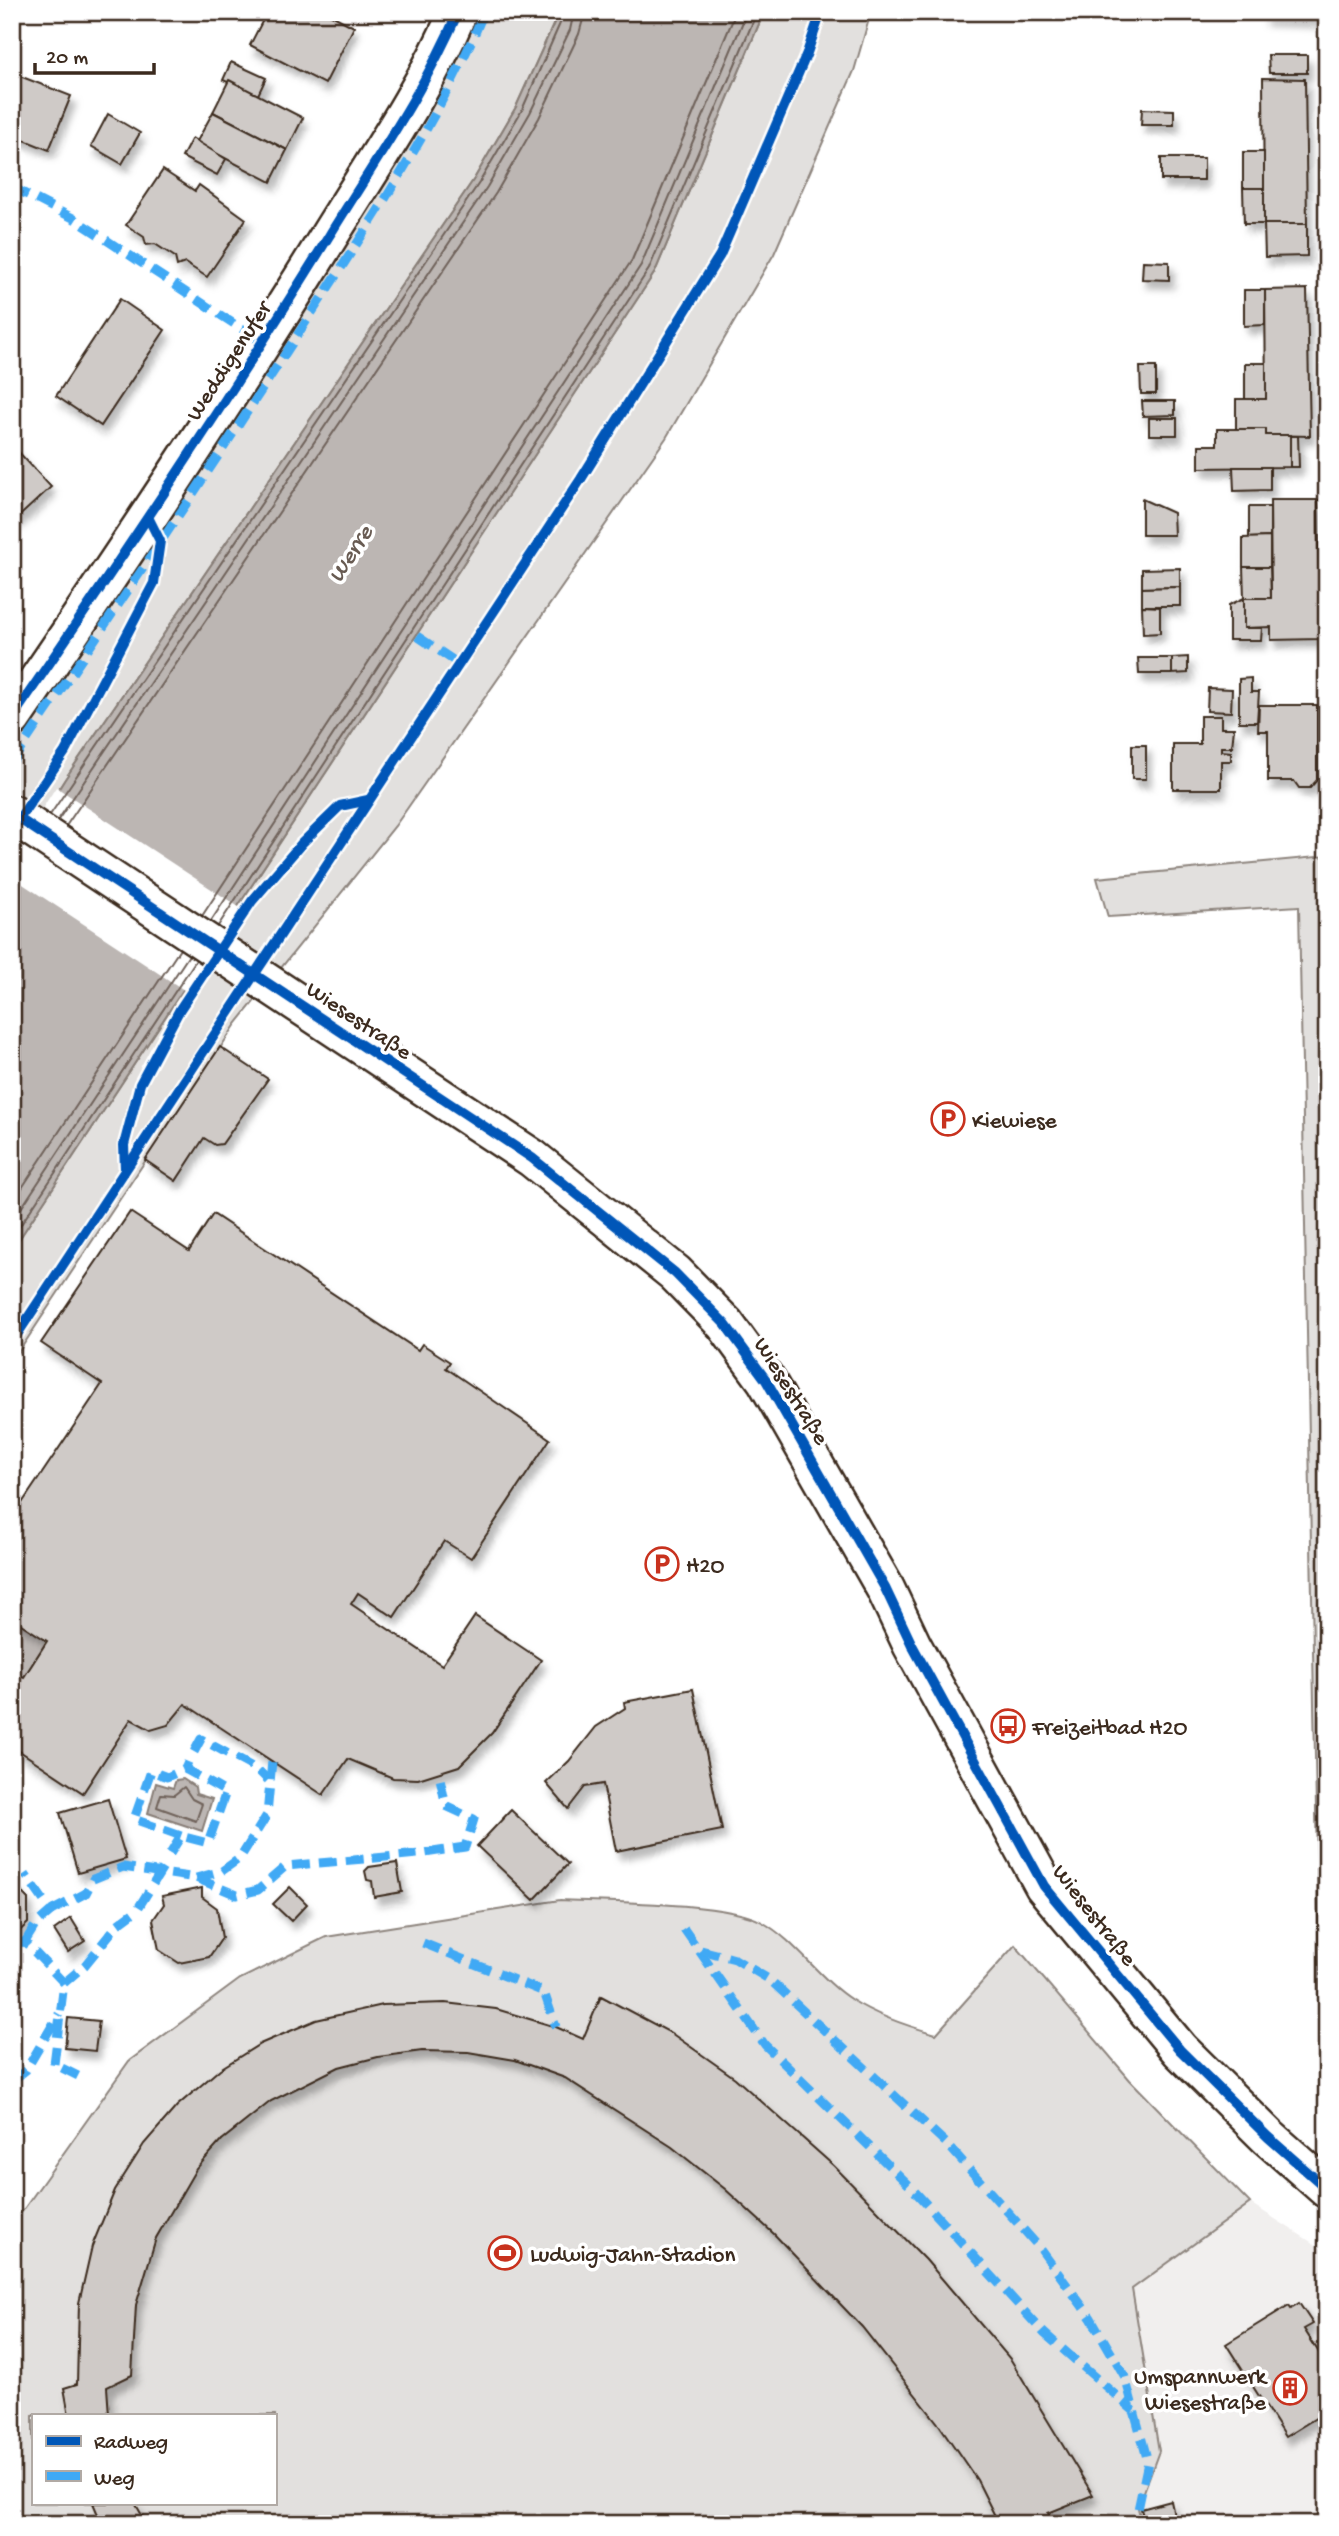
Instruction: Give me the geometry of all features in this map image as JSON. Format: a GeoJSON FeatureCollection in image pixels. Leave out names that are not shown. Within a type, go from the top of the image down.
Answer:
{"type":"FeatureCollection","features":[{"type":"Feature","properties":{"kind":"street","name":"Weddigenufer"},"geometry":{"type":"LineString","coordinates":[[12,718],[149,519],[263,343],[417,93],[458,12]]}},
{"type":"Feature","properties":{"kind":"street","name":"Wiesestraße"},"geometry":{"type":"LineString","coordinates":[[12,814],[532,1157],[675,1273],[725,1324],[766,1380],[878,1576],[912,1645],[1044,1886],[1180,2050],[1268,2137],[1327,2189]]}},
{"type":"Feature","properties":{"kind":"shaded area"},"geometry":{"type":"Polygon","coordinates":[[[472,12],[559,12],[516,107],[474,179],[65,779],[12,863],[12,741],[277,342],[472,12]]]}},
{"type":"Feature","properties":{"kind":"shaded area"},"geometry":{"type":"Polygon","coordinates":[[[764,12],[871,12],[854,71],[774,254],[666,438],[395,826],[236,1024],[12,1362],[12,1250],[655,272],[764,12]]]}},
{"type":"Feature","properties":{"kind":"shaded area"},"geometry":{"type":"Polygon","coordinates":[[[1327,856],[1327,2042],[1320,2022],[1299,906],[1108,917],[1097,878],[1327,856]]]}},
{"type":"Feature","properties":{"kind":"shaded area","name":"Ludwig-Jahn-Stadion"},"geometry":{"type":"Polygon","coordinates":[[[560,1900],[665,1904],[722,1910],[762,1922],[786,1939],[829,1982],[852,2000],[893,2020],[936,2034],[1015,1945],[1130,2080],[1250,2203],[1132,2289],[1159,2451],[1138,2508],[1142,2524],[12,2524],[14,2223],[129,2061],[240,1979],[326,1937],[560,1900]]]}},
{"type":"Feature","properties":{"kind":"shaded area"},"geometry":{"type":"Polygon","coordinates":[[[1250,2203],[1327,2252],[1327,2524],[1142,2524],[1138,2508],[1159,2451],[1132,2289],[1250,2203]]]}},
{"type":"Feature","properties":{"kind":"water","name":"Werre"},"geometry":{"type":"Polygon","coordinates":[[[559,12],[764,12],[655,272],[12,1250],[12,863],[65,779],[474,179],[516,107],[559,12]]]}},
{"type":"Feature","properties":{"kind":"water"},"geometry":{"type":"Polygon","coordinates":[[[12,1618],[47,1641],[24,1677],[12,1671],[12,1618]]]}},
{"type":"Feature","properties":{"kind":"water"},"geometry":{"type":"Polygon","coordinates":[[[183,1779],[195,1787],[196,1794],[212,1799],[202,1831],[148,1813],[156,1783],[173,1788],[176,1780],[183,1779]]]}},
{"type":"Feature","properties":{"kind":"pier"},"geometry":{"type":"Polygon","coordinates":[[[56,787],[242,909],[187,992],[12,877],[12,856],[56,787]]]}},
{"type":"Feature","properties":{"kind":"building"},"geometry":{"type":"Polygon","coordinates":[[[267,12],[326,12],[354,27],[325,84],[250,45],[267,12]]]}},
{"type":"Feature","properties":{"kind":"building"},"geometry":{"type":"Polygon","coordinates":[[[1263,12],[1317,12],[1316,19],[1263,17],[1263,12]]]}},
{"type":"Feature","properties":{"kind":"building"},"geometry":{"type":"Polygon","coordinates":[[[1268,55],[1307,55],[1307,73],[1269,73],[1268,55]]]}},
{"type":"Feature","properties":{"kind":"building"},"geometry":{"type":"Polygon","coordinates":[[[231,62],[266,78],[258,95],[223,80],[231,62]]]}},
{"type":"Feature","properties":{"kind":"building"},"geometry":{"type":"Polygon","coordinates":[[[12,73],[71,96],[49,150],[12,135],[12,73]]]}},
{"type":"Feature","properties":{"kind":"building"},"geometry":{"type":"Polygon","coordinates":[[[1263,78],[1305,79],[1307,224],[1264,224],[1263,78]]]}},
{"type":"Feature","properties":{"kind":"building"},"geometry":{"type":"Polygon","coordinates":[[[229,80],[303,118],[287,150],[213,112],[229,80]]]}},
{"type":"Feature","properties":{"kind":"building"},"geometry":{"type":"Polygon","coordinates":[[[1142,109],[1174,110],[1174,125],[1141,125],[1142,109]]]}},
{"type":"Feature","properties":{"kind":"building"},"geometry":{"type":"Polygon","coordinates":[[[213,112],[287,150],[271,182],[196,143],[213,112]]]}},
{"type":"Feature","properties":{"kind":"building"},"geometry":{"type":"Polygon","coordinates":[[[108,114],[140,133],[122,164],[91,146],[108,114]]]}},
{"type":"Feature","properties":{"kind":"building"},"geometry":{"type":"Polygon","coordinates":[[[192,138],[226,159],[217,175],[182,157],[192,138]]]}},
{"type":"Feature","properties":{"kind":"building"},"geometry":{"type":"Polygon","coordinates":[[[1243,152],[1264,152],[1264,188],[1243,188],[1243,152]]]}},
{"type":"Feature","properties":{"kind":"building"},"geometry":{"type":"Polygon","coordinates":[[[1161,158],[1204,158],[1204,180],[1161,180],[1161,158]]]}},
{"type":"Feature","properties":{"kind":"building"},"geometry":{"type":"Polygon","coordinates":[[[163,170],[195,191],[199,185],[246,219],[207,277],[185,263],[177,266],[175,257],[155,244],[146,245],[144,237],[126,225],[163,170]]]}},
{"type":"Feature","properties":{"kind":"building"},"geometry":{"type":"Polygon","coordinates":[[[1243,188],[1264,188],[1264,224],[1244,224],[1243,188]]]}},
{"type":"Feature","properties":{"kind":"building"},"geometry":{"type":"Polygon","coordinates":[[[1264,224],[1307,224],[1307,256],[1265,257],[1264,224]]]}},
{"type":"Feature","properties":{"kind":"building"},"geometry":{"type":"Polygon","coordinates":[[[1143,261],[1169,262],[1169,280],[1142,279],[1143,261]]]}},
{"type":"Feature","properties":{"kind":"building"},"geometry":{"type":"Polygon","coordinates":[[[1307,289],[1310,436],[1266,435],[1266,429],[1236,430],[1236,399],[1266,399],[1265,290],[1307,289]]]}},
{"type":"Feature","properties":{"kind":"building"},"geometry":{"type":"Polygon","coordinates":[[[1244,290],[1265,290],[1265,325],[1244,326],[1244,290]]]}},
{"type":"Feature","properties":{"kind":"building"},"geometry":{"type":"Polygon","coordinates":[[[120,299],[165,330],[101,426],[56,396],[120,299]]]}},
{"type":"Feature","properties":{"kind":"building"},"geometry":{"type":"Polygon","coordinates":[[[1245,363],[1266,363],[1266,399],[1245,399],[1245,363]]]}},
{"type":"Feature","properties":{"kind":"building"},"geometry":{"type":"Polygon","coordinates":[[[1140,367],[1156,367],[1156,394],[1141,394],[1140,367]]]}},
{"type":"Feature","properties":{"kind":"building"},"geometry":{"type":"Polygon","coordinates":[[[1142,401],[1175,401],[1175,415],[1143,416],[1142,401]]]}},
{"type":"Feature","properties":{"kind":"building"},"geometry":{"type":"Polygon","coordinates":[[[1149,418],[1177,418],[1177,435],[1149,435],[1149,418]]]}},
{"type":"Feature","properties":{"kind":"building"},"geometry":{"type":"Polygon","coordinates":[[[1217,429],[1266,429],[1266,435],[1290,435],[1290,467],[1199,468],[1199,445],[1217,445],[1217,429]]]}},
{"type":"Feature","properties":{"kind":"building"},"geometry":{"type":"Polygon","coordinates":[[[1290,436],[1298,436],[1299,467],[1290,467],[1290,436]]]}},
{"type":"Feature","properties":{"kind":"building"},"geometry":{"type":"Polygon","coordinates":[[[14,447],[51,487],[12,523],[12,449],[14,447]]]}},
{"type":"Feature","properties":{"kind":"building"},"geometry":{"type":"Polygon","coordinates":[[[1233,467],[1270,467],[1270,490],[1234,491],[1233,467]]]}},
{"type":"Feature","properties":{"kind":"building"},"geometry":{"type":"Polygon","coordinates":[[[1142,499],[1173,513],[1174,535],[1142,535],[1142,499]]]}},
{"type":"Feature","properties":{"kind":"building"},"geometry":{"type":"Polygon","coordinates":[[[1270,500],[1318,500],[1320,639],[1271,640],[1271,627],[1244,628],[1244,598],[1271,598],[1270,500]]]}},
{"type":"Feature","properties":{"kind":"building"},"geometry":{"type":"Polygon","coordinates":[[[1249,507],[1270,507],[1270,537],[1249,538],[1249,507]]]}},
{"type":"Feature","properties":{"kind":"building"},"geometry":{"type":"Polygon","coordinates":[[[1270,537],[1270,567],[1243,567],[1243,538],[1270,537]]]}},
{"type":"Feature","properties":{"kind":"building"},"geometry":{"type":"Polygon","coordinates":[[[1243,567],[1270,567],[1271,598],[1244,598],[1243,567]]]}},
{"type":"Feature","properties":{"kind":"building"},"geometry":{"type":"Polygon","coordinates":[[[1180,568],[1180,587],[1142,588],[1142,569],[1180,568]]]}},
{"type":"Feature","properties":{"kind":"building"},"geometry":{"type":"Polygon","coordinates":[[[1180,587],[1180,606],[1142,606],[1142,588],[1180,587]]]}},
{"type":"Feature","properties":{"kind":"building"},"geometry":{"type":"Polygon","coordinates":[[[1244,598],[1244,628],[1262,628],[1261,640],[1229,640],[1229,605],[1244,598]]]}},
{"type":"Feature","properties":{"kind":"building"},"geometry":{"type":"Polygon","coordinates":[[[1142,606],[1160,607],[1160,633],[1143,634],[1142,606]]]}},
{"type":"Feature","properties":{"kind":"building"},"geometry":{"type":"Polygon","coordinates":[[[1188,657],[1188,673],[1172,674],[1172,658],[1188,657]]]}},
{"type":"Feature","properties":{"kind":"building"},"geometry":{"type":"Polygon","coordinates":[[[1138,658],[1172,658],[1172,674],[1139,674],[1138,658]]]}},
{"type":"Feature","properties":{"kind":"building"},"geometry":{"type":"Polygon","coordinates":[[[1251,678],[1251,692],[1259,692],[1257,722],[1239,722],[1239,679],[1251,678]]]}},
{"type":"Feature","properties":{"kind":"building"},"geometry":{"type":"Polygon","coordinates":[[[1208,688],[1232,689],[1231,712],[1207,711],[1208,688]]]}},
{"type":"Feature","properties":{"kind":"building"},"geometry":{"type":"Polygon","coordinates":[[[1259,705],[1317,705],[1317,780],[1310,788],[1299,788],[1294,781],[1268,781],[1268,731],[1258,731],[1259,705]]]}},
{"type":"Feature","properties":{"kind":"building"},"geometry":{"type":"Polygon","coordinates":[[[1200,716],[1221,716],[1221,728],[1234,728],[1232,747],[1221,747],[1221,751],[1231,752],[1231,761],[1221,761],[1221,789],[1173,789],[1173,744],[1200,744],[1200,716]]]}},
{"type":"Feature","properties":{"kind":"building"},"geometry":{"type":"Polygon","coordinates":[[[1132,745],[1146,745],[1146,779],[1132,779],[1132,745]]]}},
{"type":"Feature","properties":{"kind":"building"},"geometry":{"type":"Polygon","coordinates":[[[220,1047],[268,1079],[222,1144],[215,1145],[204,1138],[176,1181],[145,1160],[220,1047]]]}},
{"type":"Feature","properties":{"kind":"building"},"geometry":{"type":"Polygon","coordinates":[[[130,1212],[189,1251],[213,1214],[418,1350],[422,1344],[450,1362],[446,1368],[550,1439],[471,1558],[444,1541],[394,1617],[358,1593],[351,1604],[442,1665],[475,1616],[541,1660],[492,1733],[459,1766],[418,1779],[393,1778],[348,1759],[323,1795],[185,1704],[168,1725],[151,1730],[131,1719],[83,1793],[12,1746],[12,1671],[24,1677],[47,1641],[12,1618],[12,1518],[102,1384],[41,1343],[130,1212]]]}},
{"type":"Feature","properties":{"kind":"building"},"geometry":{"type":"Polygon","coordinates":[[[693,1689],[722,1830],[616,1851],[603,1784],[585,1787],[568,1809],[546,1783],[569,1761],[596,1727],[625,1708],[624,1702],[693,1689]]]}},
{"type":"Feature","properties":{"kind":"building"},"geometry":{"type":"Polygon","coordinates":[[[108,1799],[126,1859],[78,1873],[60,1813],[108,1799]]]}},
{"type":"Feature","properties":{"kind":"building"},"geometry":{"type":"Polygon","coordinates":[[[511,1810],[568,1864],[534,1900],[477,1846],[511,1810]]]}},
{"type":"Feature","properties":{"kind":"building"},"geometry":{"type":"Polygon","coordinates":[[[397,1863],[402,1892],[374,1897],[372,1881],[367,1880],[365,1871],[369,1867],[397,1863]]]}},
{"type":"Feature","properties":{"kind":"building"},"geometry":{"type":"Polygon","coordinates":[[[12,1882],[28,1899],[28,1923],[12,1938],[12,1882]]]}},
{"type":"Feature","properties":{"kind":"building"},"geometry":{"type":"Polygon","coordinates":[[[290,1887],[307,1904],[291,1921],[273,1904],[290,1887]]]}},
{"type":"Feature","properties":{"kind":"building"},"geometry":{"type":"Polygon","coordinates":[[[202,1888],[202,1897],[217,1908],[222,1938],[209,1957],[179,1963],[159,1950],[153,1920],[164,1904],[162,1896],[202,1888]]]}},
{"type":"Feature","properties":{"kind":"building"},"geometry":{"type":"Polygon","coordinates":[[[71,1918],[85,1941],[68,1952],[54,1930],[71,1918]]]}},
{"type":"Feature","properties":{"kind":"building","name":"Ludwig-Jahn-Stadion"},"geometry":{"type":"Polygon","coordinates":[[[601,1996],[671,2033],[735,2078],[834,2166],[926,2260],[1011,2360],[1093,2495],[1048,2513],[1053,2524],[999,2524],[977,2480],[940,2426],[862,2327],[774,2234],[725,2189],[672,2147],[565,2078],[515,2060],[468,2052],[422,2051],[378,2057],[339,2067],[271,2101],[222,2140],[196,2169],[156,2238],[136,2305],[132,2375],[107,2387],[109,2414],[69,2414],[64,2388],[77,2384],[79,2303],[92,2246],[115,2190],[144,2144],[177,2106],[220,2069],[260,2044],[316,2020],[383,2005],[445,2003],[496,2009],[556,2027],[583,2039],[601,1996]]]}},
{"type":"Feature","properties":{"kind":"building"},"geometry":{"type":"Polygon","coordinates":[[[68,2018],[99,2021],[95,2051],[65,2048],[68,2018]]]}},
{"type":"Feature","properties":{"kind":"building","name":"Umspannwerk Wiesestraße"},"geometry":{"type":"Polygon","coordinates":[[[1299,2303],[1313,2324],[1304,2329],[1327,2365],[1327,2411],[1285,2437],[1226,2344],[1289,2305],[1291,2308],[1299,2303]]]}},
{"type":"Feature","properties":{"kind":"building"},"geometry":{"type":"Polygon","coordinates":[[[1171,2501],[1176,2524],[1145,2524],[1141,2509],[1171,2501]]]}},
{"type":"Feature","properties":{"kind":"building"},"geometry":{"type":"Polygon","coordinates":[[[93,2504],[136,2504],[147,2524],[102,2524],[93,2504]]]}},
{"type":"Feature","properties":{"kind":"marked path"},"geometry":{"type":"LineString","coordinates":[[12,762],[228,442],[374,217],[445,96],[484,12]]}},
{"type":"Feature","properties":{"kind":"marked path"},"geometry":{"type":"LineString","coordinates":[[12,187],[73,218],[263,343]]}},
{"type":"Feature","properties":{"kind":"marked path"},"geometry":{"type":"LineString","coordinates":[[417,636],[459,664]]}},
{"type":"Feature","properties":{"kind":"marked path"},"geometry":{"type":"LineString","coordinates":[[194,1752],[201,1739],[258,1770],[268,1780]]}},
{"type":"Feature","properties":{"kind":"marked path"},"geometry":{"type":"LineString","coordinates":[[196,1878],[222,1871],[240,1858],[267,1815],[272,1761]]}},
{"type":"Feature","properties":{"kind":"marked path"},"geometry":{"type":"LineString","coordinates":[[181,1836],[134,1819],[151,1771],[167,1777],[185,1769],[188,1762]]}},
{"type":"Feature","properties":{"kind":"marked path"},"geometry":{"type":"LineString","coordinates":[[170,1854],[181,1836],[208,1843],[226,1792],[185,1769]]}},
{"type":"Feature","properties":{"kind":"marked path"},"geometry":{"type":"LineString","coordinates":[[51,1911],[86,1893],[93,1879],[123,1867],[196,1878],[237,1895],[258,1890],[286,1866],[419,1854],[465,1847],[474,1819],[446,1806],[439,1774]]}},
{"type":"Feature","properties":{"kind":"marked path"},"geometry":{"type":"LineString","coordinates":[[78,2076],[54,2064],[64,1983],[85,1965],[118,1924],[137,1910],[166,1863]]}},
{"type":"Feature","properties":{"kind":"marked path"},"geometry":{"type":"LineString","coordinates":[[25,1874],[51,1911],[36,1924],[25,1942]]}},
{"type":"Feature","properties":{"kind":"marked path"},"geometry":{"type":"LineString","coordinates":[[684,1929],[765,2045],[909,2185],[1044,2333],[1134,2411]]}},
{"type":"Feature","properties":{"kind":"marked path"},"geometry":{"type":"LineString","coordinates":[[12,1943],[25,1942],[64,1983]]}},
{"type":"Feature","properties":{"kind":"marked path"},"geometry":{"type":"LineString","coordinates":[[423,1943],[544,1992],[556,2027]]}},
{"type":"Feature","properties":{"kind":"marked path"},"geometry":{"type":"LineString","coordinates":[[701,1950],[735,1959],[770,1980],[947,2144],[1039,2247],[1091,2318],[1125,2377],[1148,2462],[1135,2524]]}},
{"type":"Feature","properties":{"kind":"marked path"},"geometry":{"type":"LineString","coordinates":[[12,2081],[26,2070],[59,2014]]}},
{"type":"Feature","properties":{"kind":"cycle path"},"geometry":{"type":"LineString","coordinates":[[12,718],[174,479],[291,297],[414,98],[458,12]]}},
{"type":"Feature","properties":{"kind":"cycle path"},"geometry":{"type":"LineString","coordinates":[[12,1342],[581,479],[720,255],[807,53],[821,12]]}},
{"type":"Feature","properties":{"kind":"cycle path"},"geometry":{"type":"LineString","coordinates":[[12,829],[65,752],[154,583],[160,541],[149,519]]}},
{"type":"Feature","properties":{"kind":"cycle path"},"geometry":{"type":"LineString","coordinates":[[125,1168],[124,1145],[140,1084],[180,1009],[252,901],[302,843],[340,806],[368,800]]}},
{"type":"Feature","properties":{"kind":"cycle path"},"geometry":{"type":"LineString","coordinates":[[12,814],[532,1158],[675,1273],[725,1324],[766,1380],[885,1588],[912,1645],[1044,1886],[1180,2050],[1268,2137],[1327,2189]]}},
{"type":"Feature","properties":{"kind":"place","name":"Kiewiese"},"geometry":{"type":"Point","coordinates":[948,1119]}},
{"type":"Feature","properties":{"kind":"place","name":"H2O"},"geometry":{"type":"Point","coordinates":[662,1564]}},
{"type":"Feature","properties":{"kind":"place","name":"Freizeitbad H2O"},"geometry":{"type":"Point","coordinates":[1008,1726]}},
{"type":"Feature","properties":{"kind":"place","name":"Ludwig-Jahn-Stadion"},"geometry":{"type":"Point","coordinates":[505,2253]}},
{"type":"Feature","properties":{"kind":"place","name":"Umspannwerk Wiesestraße"},"geometry":{"type":"Point","coordinates":[1290,2388]}}]}
